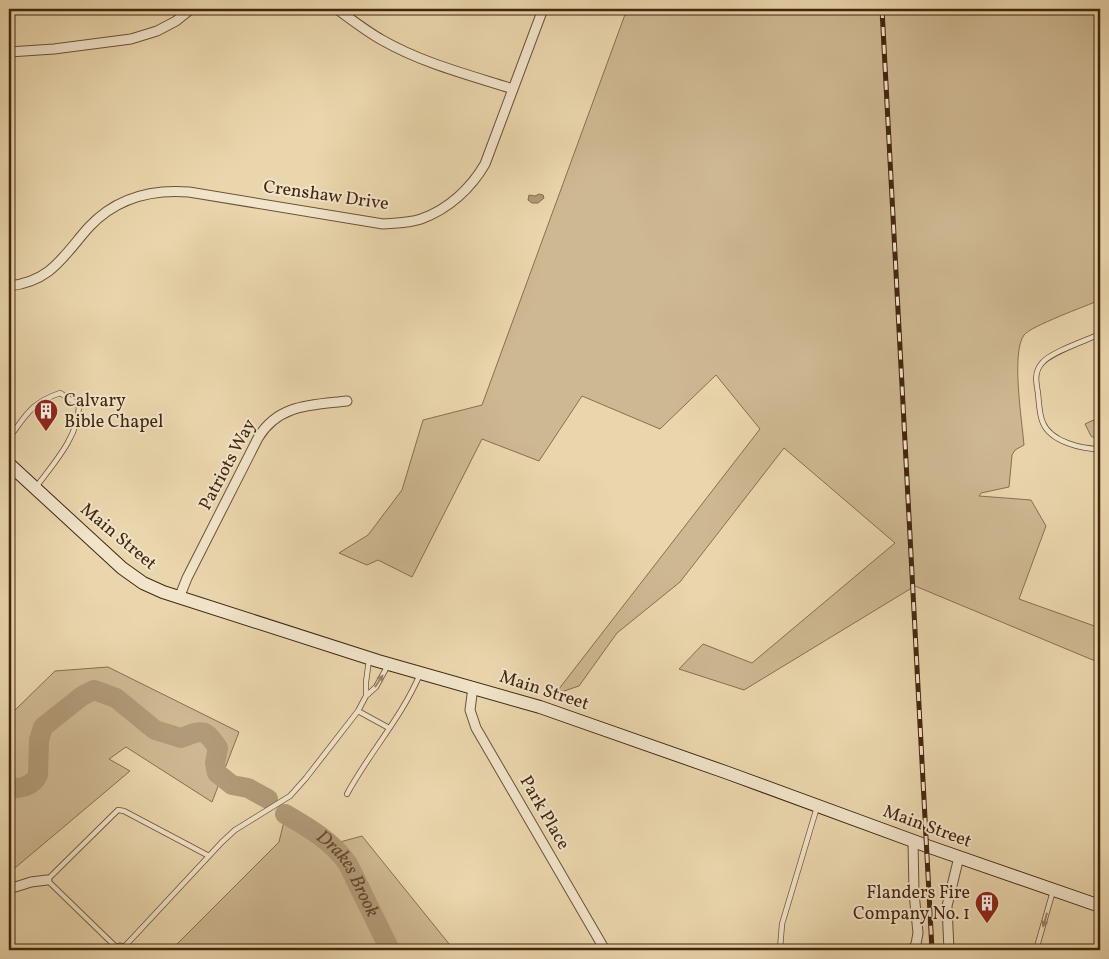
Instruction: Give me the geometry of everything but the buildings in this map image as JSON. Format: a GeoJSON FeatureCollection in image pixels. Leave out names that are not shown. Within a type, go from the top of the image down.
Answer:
{"type":"FeatureCollection","features":[{"type":"Feature","properties":{"kind":"street"},"geometry":{"type":"LineString","coordinates":[[9,52],[54,49],[131,39],[157,31],[176,21],[191,9]]}},
{"type":"Feature","properties":{"kind":"street"},"geometry":{"type":"LineString","coordinates":[[337,9],[369,32],[401,50],[513,89]]}},
{"type":"Feature","properties":{"kind":"street","name":"Crenshaw Drive"},"geometry":{"type":"LineString","coordinates":[[9,286],[38,279],[64,258],[89,227],[112,208],[127,199],[142,194],[190,192],[383,224],[421,219],[438,211],[465,191],[476,179],[485,164],[543,9]]}},
{"type":"Feature","properties":{"kind":"street","name":"Patriots Way"},"geometry":{"type":"LineString","coordinates":[[179,598],[258,438],[267,424],[277,416],[294,409],[347,402]]}},
{"type":"Feature","properties":{"kind":"street","name":"Main Street"},"geometry":{"type":"LineString","coordinates":[[9,464],[112,559],[148,586],[179,598],[388,664],[540,707],[719,769],[913,841],[1100,906]]}},
{"type":"Feature","properties":{"kind":"street","name":"Park Place"},"geometry":{"type":"LineString","coordinates":[[472,687],[470,710],[476,728],[605,950]]}},
{"type":"Feature","properties":{"kind":"street"},"geometry":{"type":"LineString","coordinates":[[912,950],[916,944],[918,934],[914,893],[913,841]]}},
{"type":"Feature","properties":{"kind":"street"},"geometry":{"type":"LineString","coordinates":[[949,950],[947,906],[959,857]]}},
{"type":"Feature","properties":{"kind":"street"},"geometry":{"type":"LineString","coordinates":[[9,889],[31,882],[47,880]]}},
{"type":"Feature","properties":{"kind":"lane"},"geometry":{"type":"LineString","coordinates":[[1100,334],[1049,357],[1036,371],[1041,418],[1048,432],[1059,439],[1100,449]]}},
{"type":"Feature","properties":{"kind":"lane"},"geometry":{"type":"LineString","coordinates":[[9,438],[27,414],[43,399],[60,393],[79,405],[79,418],[61,455],[35,488]]}},
{"type":"Feature","properties":{"kind":"lane"},"geometry":{"type":"LineString","coordinates":[[366,696],[367,665],[370,658]]}},
{"type":"Feature","properties":{"kind":"lane"},"geometry":{"type":"LineString","coordinates":[[209,856],[119,810],[47,880],[114,945],[121,949],[235,830],[290,796],[358,711],[366,696],[376,687],[388,664]]}},
{"type":"Feature","properties":{"kind":"lane"},"geometry":{"type":"LineString","coordinates":[[347,794],[389,728],[420,673]]}},
{"type":"Feature","properties":{"kind":"lane"},"geometry":{"type":"LineString","coordinates":[[358,711],[389,728]]}},
{"type":"Feature","properties":{"kind":"lane"},"geometry":{"type":"LineString","coordinates":[[783,950],[782,924],[818,806]]}},
{"type":"Feature","properties":{"kind":"lane"},"geometry":{"type":"LineString","coordinates":[[1036,950],[1054,890]]}},
{"type":"Feature","properties":{"kind":"shaded area"},"geometry":{"type":"Polygon","coordinates":[[[627,9],[1100,9],[1100,300],[1047,322],[1024,335],[1018,356],[1018,371],[1024,445],[1015,450],[1012,455],[1009,487],[981,493],[979,496],[1031,500],[1046,526],[1019,599],[1100,628],[1100,663],[915,586],[744,690],[679,669],[703,644],[752,663],[895,543],[784,448],[680,582],[617,633],[579,686],[555,694],[760,429],[716,375],[660,429],[582,396],[539,461],[482,439],[412,577],[378,560],[367,565],[339,553],[368,535],[402,490],[423,420],[482,405],[627,9]]]}},
{"type":"Feature","properties":{"kind":"shaded area"},"geometry":{"type":"Polygon","coordinates":[[[529,195],[535,196],[543,195],[544,198],[538,203],[532,203],[528,200],[529,195]]]}},
{"type":"Feature","properties":{"kind":"shaded area"},"geometry":{"type":"Polygon","coordinates":[[[1100,417],[1100,441],[1091,436],[1085,424],[1100,417]]]}},
{"type":"Feature","properties":{"kind":"shaded area"},"geometry":{"type":"Polygon","coordinates":[[[108,667],[239,732],[212,802],[126,747],[109,759],[130,771],[9,873],[9,713],[11,714],[55,671],[108,667]]]}},
{"type":"Feature","properties":{"kind":"shaded area"},"geometry":{"type":"Polygon","coordinates":[[[285,817],[329,845],[362,836],[454,950],[171,950],[279,842],[285,817]]]}},
{"type":"Feature","properties":{"kind":"waterway","name":"Drakes Brook"},"geometry":{"type":"LineString","coordinates":[[9,789],[22,787],[36,779],[38,775],[39,740],[43,727],[82,696],[94,690],[116,698],[155,730],[181,738],[203,732],[210,737],[218,748],[215,763],[217,773],[232,785],[248,788],[268,799]]}},
{"type":"Feature","properties":{"kind":"waterway","name":"Drakes Brook"},"geometry":{"type":"LineString","coordinates":[[285,814],[311,830],[335,848],[342,856],[348,864],[390,950]]}},
{"type":"Feature","properties":{"kind":"railway"},"geometry":{"type":"LineString","coordinates":[[882,9],[932,950]]}},
{"type":"Feature","properties":{"kind":"place","name":"Calvary Bible Chapel"},"geometry":{"type":"Point","coordinates":[46,432]}},
{"type":"Feature","properties":{"kind":"place","name":"Flanders Fire Company No. 1"},"geometry":{"type":"Point","coordinates":[987,924]}}]}
